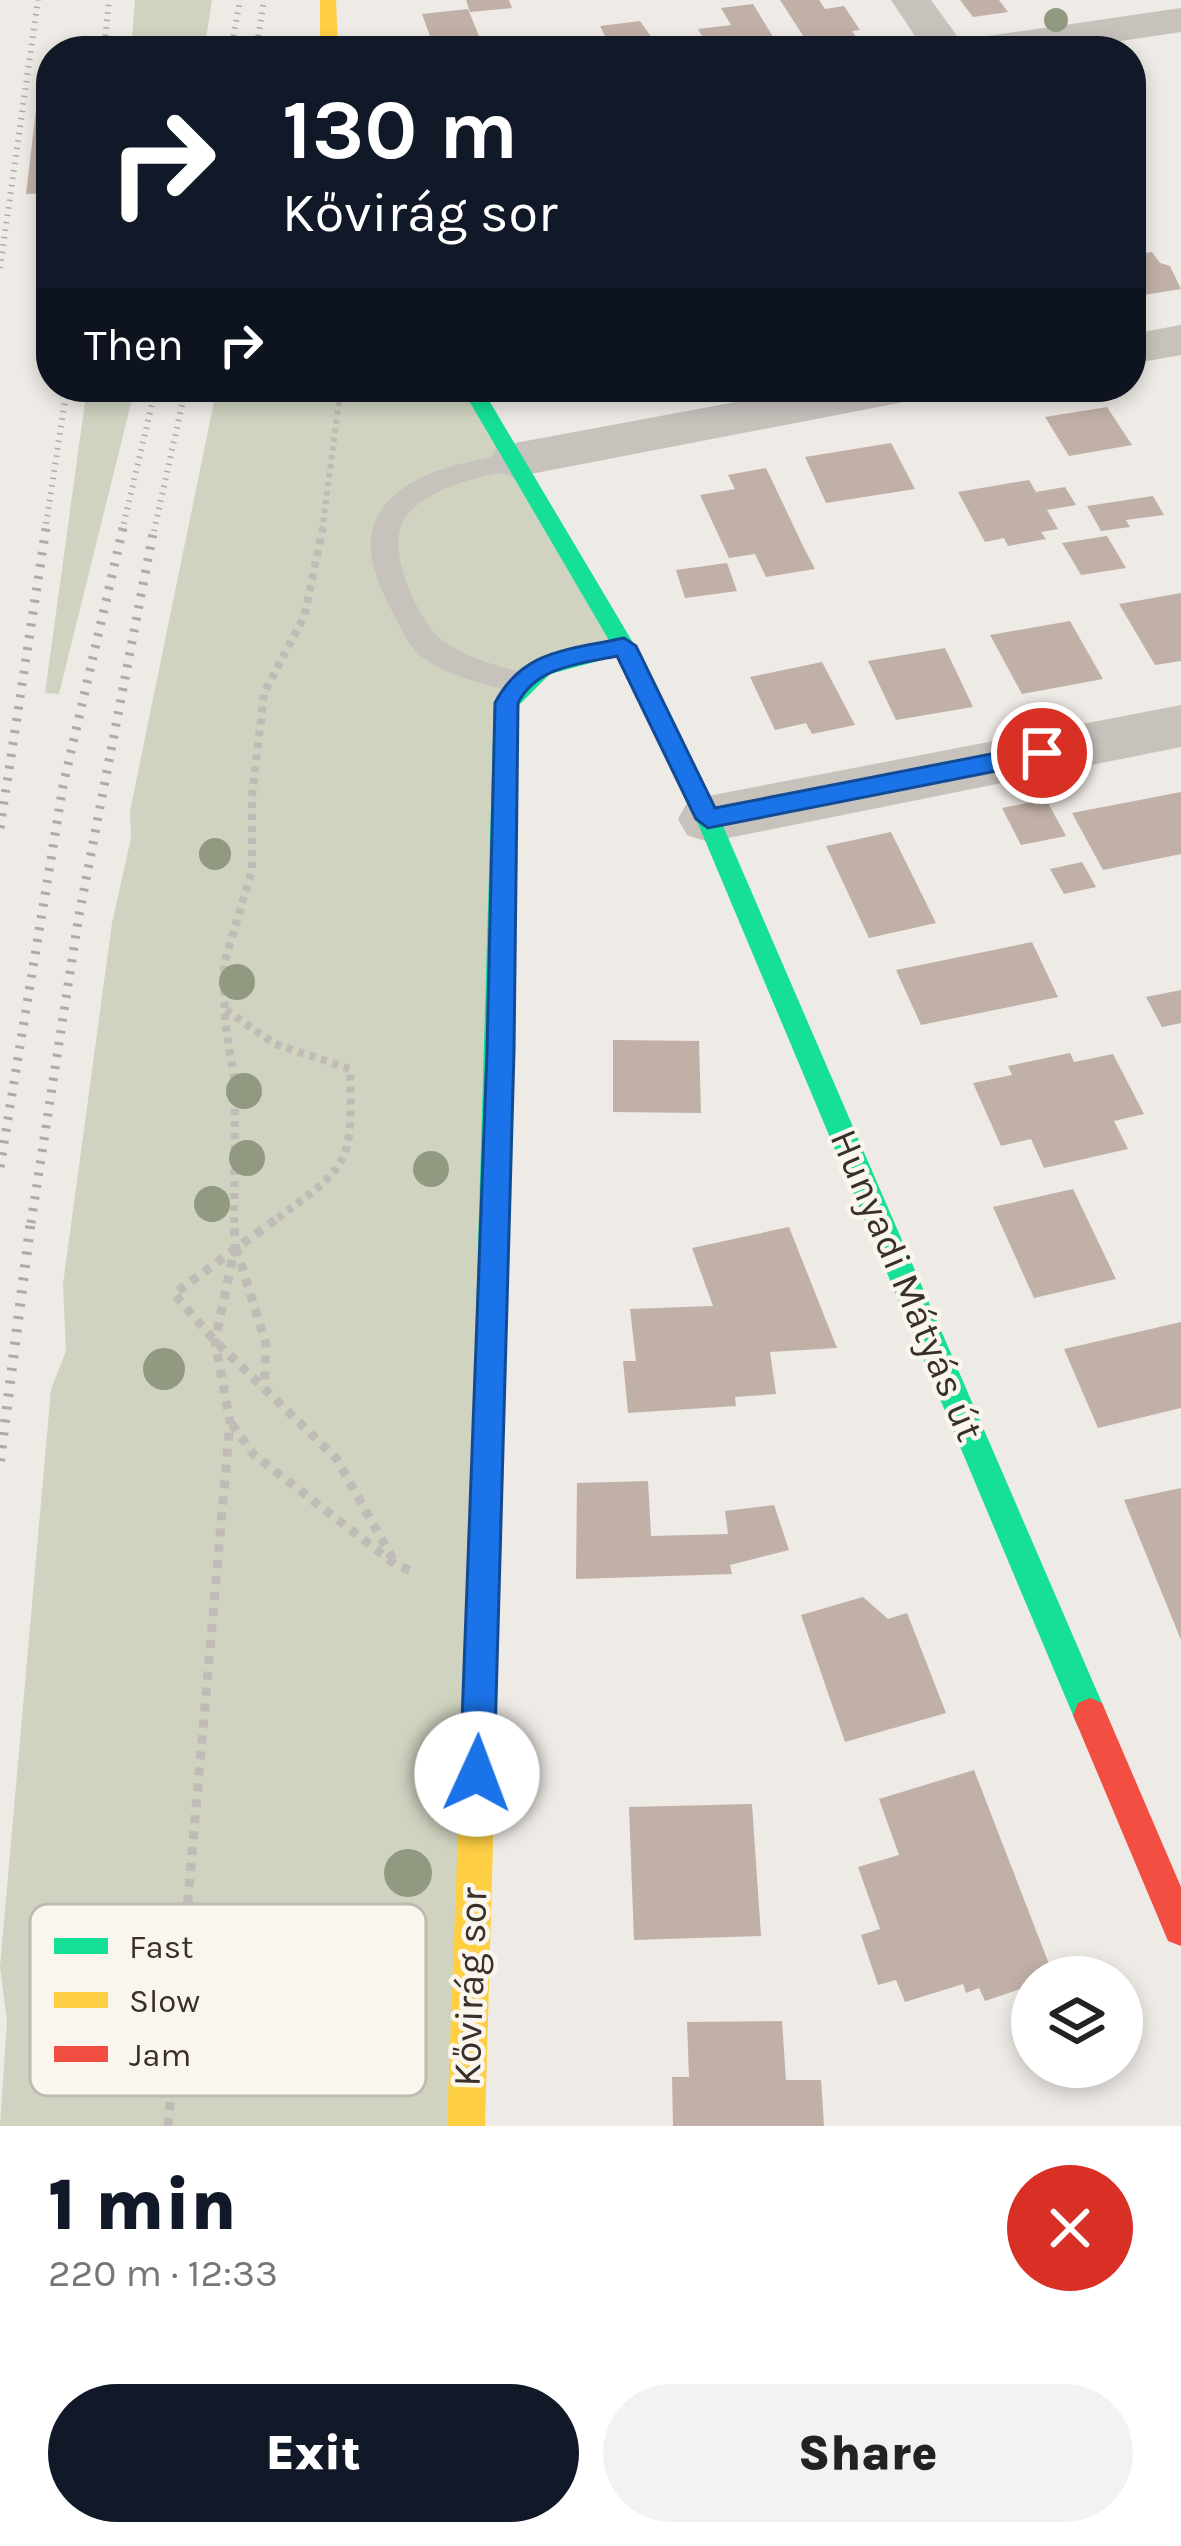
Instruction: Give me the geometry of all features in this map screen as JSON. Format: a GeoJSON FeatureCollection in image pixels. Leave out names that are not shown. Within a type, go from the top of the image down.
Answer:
{"type":"FeatureCollection","features":[{"type":"Feature","properties":{"kind":"street"},"geometry":{"type":"LineString","coordinates":[[328,0],[329,36]]}},
{"type":"Feature","properties":{"kind":"street"},"geometry":{"type":"LineString","coordinates":[[911,0],[936,36]]}},
{"type":"Feature","properties":{"kind":"street"},"geometry":{"type":"LineString","coordinates":[[1071,36],[1181,20]]}},
{"type":"Feature","properties":{"kind":"street"},"geometry":{"type":"LineString","coordinates":[[1146,346],[1181,340]]}},
{"type":"Feature","properties":{"kind":"street"},"geometry":{"type":"LineString","coordinates":[[480,402],[624,646],[545,664],[517,682]]}},
{"type":"Feature","properties":{"kind":"street"},"geometry":{"type":"LineString","coordinates":[[515,460],[820,402]]}},
{"type":"Feature","properties":{"kind":"street","name":"Hunyadi Mátyás út"},"geometry":{"type":"LineString","coordinates":[[624,646],[708,819],[1159,1818],[1181,1928]]}},
{"type":"Feature","properties":{"kind":"street","name":"Kővirág sor"},"geometry":{"type":"LineString","coordinates":[[466,2126],[506,703],[517,682]]}},
{"type":"Feature","properties":{"kind":"street"},"geometry":{"type":"LineString","coordinates":[[708,819],[1181,726]]}},
{"type":"Feature","properties":{"kind":"lane"},"geometry":{"type":"LineString","coordinates":[[515,460],[433,482],[407,498],[386,521],[380,542],[383,569],[424,641],[471,667],[517,682]]}},
{"type":"Feature","properties":{"kind":"path"},"geometry":{"type":"LineString","coordinates":[[188,1904],[230,1422],[215,1341],[235,1246],[235,1083],[224,964],[252,870],[252,796],[264,693],[304,617],[337,445],[340,402]]}},
{"type":"Feature","properties":{"kind":"path"},"geometry":{"type":"LineString","coordinates":[[226,1010],[258,1035],[294,1052],[334,1058],[350,1069],[352,1140],[332,1178],[309,1200],[235,1246],[174,1294],[215,1341],[336,1458],[396,1565]]}},
{"type":"Feature","properties":{"kind":"path"},"geometry":{"type":"LineString","coordinates":[[235,1246],[266,1345],[263,1388]]}},
{"type":"Feature","properties":{"kind":"path"},"geometry":{"type":"LineString","coordinates":[[230,1422],[253,1454],[396,1565],[483,1598]]}},
{"type":"Feature","properties":{"kind":"path"},"geometry":{"type":"LineString","coordinates":[[168,2126],[171,2096]]}},
{"type":"Feature","properties":{"kind":"green space"},"geometry":{"type":"Polygon","coordinates":[[[135,0],[212,0],[206,36],[132,36],[135,0]]]}},
{"type":"Feature","properties":{"kind":"green space"},"geometry":{"type":"Polygon","coordinates":[[[85,402],[131,402],[59,694],[45,693],[85,402]]]}},
{"type":"Feature","properties":{"kind":"green space"},"geometry":{"type":"Polygon","coordinates":[[[214,402],[480,402],[624,646],[517,682],[466,2126],[0,2126],[7,2021],[0,1967],[51,1389],[66,1351],[63,1284],[112,923],[131,838],[130,811],[214,402]]]}},
{"type":"Feature","properties":{"kind":"building"},"geometry":{"type":"Polygon","coordinates":[[[466,0],[509,0],[512,8],[470,12],[466,0]]]}},
{"type":"Feature","properties":{"kind":"building"},"geometry":{"type":"Polygon","coordinates":[[[780,0],[819,0],[825,9],[844,6],[860,30],[852,31],[856,36],[803,36],[780,0]]]}},
{"type":"Feature","properties":{"kind":"building"},"geometry":{"type":"Polygon","coordinates":[[[960,0],[999,0],[1008,12],[973,17],[960,0]]]}},
{"type":"Feature","properties":{"kind":"building"},"geometry":{"type":"Polygon","coordinates":[[[753,4],[773,36],[702,36],[698,29],[731,25],[721,8],[753,4]]]}},
{"type":"Feature","properties":{"kind":"building"},"geometry":{"type":"Polygon","coordinates":[[[468,9],[479,36],[430,36],[422,14],[468,9]]]}},
{"type":"Feature","properties":{"kind":"building"},"geometry":{"type":"Polygon","coordinates":[[[640,21],[650,36],[605,36],[600,26],[640,21]]]}},
{"type":"Feature","properties":{"kind":"building"},"geometry":{"type":"Polygon","coordinates":[[[36,110],[36,194],[26,194],[36,110]]]}},
{"type":"Feature","properties":{"kind":"building"},"geometry":{"type":"Polygon","coordinates":[[[1152,252],[1160,263],[1170,266],[1181,289],[1146,295],[1146,253],[1152,252]]]}},
{"type":"Feature","properties":{"kind":"building"},"geometry":{"type":"Polygon","coordinates":[[[1107,407],[1132,445],[1069,456],[1045,417],[1107,407]]]}},
{"type":"Feature","properties":{"kind":"building"},"geometry":{"type":"Polygon","coordinates":[[[891,443],[915,489],[826,503],[805,457],[891,443]]]}},
{"type":"Feature","properties":{"kind":"building"},"geometry":{"type":"Polygon","coordinates":[[[766,468],[815,569],[766,577],[755,554],[729,558],[700,495],[735,489],[728,475],[766,468]]]}},
{"type":"Feature","properties":{"kind":"building"},"geometry":{"type":"Polygon","coordinates":[[[1029,480],[1036,492],[1065,487],[1076,505],[1047,510],[1058,529],[1041,532],[1046,539],[1008,546],[1004,538],[985,542],[958,492],[1029,480]]]}},
{"type":"Feature","properties":{"kind":"building"},"geometry":{"type":"Polygon","coordinates":[[[1153,496],[1164,515],[1126,520],[1130,527],[1101,531],[1087,506],[1153,496]]]}},
{"type":"Feature","properties":{"kind":"building"},"geometry":{"type":"Polygon","coordinates":[[[1107,536],[1126,568],[1081,575],[1062,543],[1107,536]]]}},
{"type":"Feature","properties":{"kind":"building"},"geometry":{"type":"Polygon","coordinates":[[[727,563],[737,591],[685,598],[676,570],[727,563]]]}},
{"type":"Feature","properties":{"kind":"building"},"geometry":{"type":"Polygon","coordinates":[[[1181,593],[1181,661],[1155,665],[1119,604],[1181,593]]]}},
{"type":"Feature","properties":{"kind":"building"},"geometry":{"type":"Polygon","coordinates":[[[1070,621],[1103,679],[1022,694],[990,635],[1070,621]]]}},
{"type":"Feature","properties":{"kind":"building"},"geometry":{"type":"Polygon","coordinates":[[[945,648],[973,707],[896,720],[868,661],[945,648]]]}},
{"type":"Feature","properties":{"kind":"building"},"geometry":{"type":"Polygon","coordinates":[[[822,662],[855,725],[812,734],[806,723],[775,730],[750,677],[822,662]]]}},
{"type":"Feature","properties":{"kind":"building"},"geometry":{"type":"Polygon","coordinates":[[[1181,792],[1181,854],[1103,870],[1072,813],[1181,792]]]}},
{"type":"Feature","properties":{"kind":"building"},"geometry":{"type":"Polygon","coordinates":[[[1046,799],[1066,836],[1021,845],[1002,808],[1046,799]]]}},
{"type":"Feature","properties":{"kind":"building"},"geometry":{"type":"Polygon","coordinates":[[[891,832],[936,923],[869,938],[826,846],[891,832]]]}},
{"type":"Feature","properties":{"kind":"building"},"geometry":{"type":"Polygon","coordinates":[[[1082,862],[1096,887],[1064,894],[1050,869],[1082,862]]]}},
{"type":"Feature","properties":{"kind":"building"},"geometry":{"type":"Polygon","coordinates":[[[1032,942],[1058,997],[921,1025],[896,970],[1032,942]]]}},
{"type":"Feature","properties":{"kind":"building"},"geometry":{"type":"Polygon","coordinates":[[[1181,990],[1181,1023],[1162,1027],[1146,997],[1181,990]]]}},
{"type":"Feature","properties":{"kind":"building"},"geometry":{"type":"Polygon","coordinates":[[[613,1040],[699,1041],[701,1113],[613,1112],[613,1040]]]}},
{"type":"Feature","properties":{"kind":"building"},"geometry":{"type":"Polygon","coordinates":[[[1070,1053],[1074,1062],[1113,1054],[1144,1114],[1114,1121],[1128,1149],[1044,1168],[1031,1139],[1001,1146],[973,1083],[1012,1075],[1008,1066],[1070,1053]]]}},
{"type":"Feature","properties":{"kind":"building"},"geometry":{"type":"Polygon","coordinates":[[[1073,1189],[1116,1279],[1034,1298],[993,1207],[1073,1189]]]}},
{"type":"Feature","properties":{"kind":"building"},"geometry":{"type":"Polygon","coordinates":[[[789,1227],[837,1348],[770,1352],[776,1394],[735,1397],[736,1406],[628,1413],[623,1361],[636,1361],[630,1309],[713,1306],[692,1248],[789,1227]]]}},
{"type":"Feature","properties":{"kind":"building"},"geometry":{"type":"Polygon","coordinates":[[[1181,1322],[1181,1408],[1098,1428],[1064,1349],[1181,1322]]]}},
{"type":"Feature","properties":{"kind":"building"},"geometry":{"type":"Polygon","coordinates":[[[648,1481],[651,1536],[728,1534],[725,1511],[774,1505],[789,1550],[730,1565],[732,1574],[576,1579],[577,1483],[648,1481]]]}},
{"type":"Feature","properties":{"kind":"building"},"geometry":{"type":"Polygon","coordinates":[[[1181,1488],[1181,1640],[1124,1500],[1181,1488]]]}},
{"type":"Feature","properties":{"kind":"building"},"geometry":{"type":"Polygon","coordinates":[[[863,1597],[888,1619],[907,1613],[946,1713],[845,1742],[801,1615],[863,1597]]]}},
{"type":"Feature","properties":{"kind":"building"},"geometry":{"type":"Polygon","coordinates":[[[974,1770],[1046,1956],[1011,1956],[1011,1992],[985,2001],[979,1988],[966,1993],[963,1984],[905,2002],[896,1980],[878,1985],[861,1935],[880,1929],[858,1867],[899,1855],[879,1799],[974,1770]]]}},
{"type":"Feature","properties":{"kind":"building"},"geometry":{"type":"Polygon","coordinates":[[[752,1804],[761,1936],[634,1940],[629,1807],[752,1804]]]}},
{"type":"Feature","properties":{"kind":"building"},"geometry":{"type":"Polygon","coordinates":[[[782,2021],[786,2080],[821,2080],[824,2126],[673,2126],[672,2077],[689,2077],[687,2022],[782,2021]]]}},
{"type":"Feature","properties":{"kind":"railway"},"geometry":{"type":"LineString","coordinates":[[0,268],[38,0]]}},
{"type":"Feature","properties":{"kind":"railway"},"geometry":{"type":"LineString","coordinates":[[105,36],[109,0]]}},
{"type":"Feature","properties":{"kind":"railway"},"geometry":{"type":"LineString","coordinates":[[234,36],[240,0]]}},
{"type":"Feature","properties":{"kind":"railway"},"geometry":{"type":"LineString","coordinates":[[258,36],[264,0]]}},
{"type":"Feature","properties":{"kind":"railway"},"geometry":{"type":"LineString","coordinates":[[45,531],[65,402]]}},
{"type":"Feature","properties":{"kind":"railway"},"geometry":{"type":"LineString","coordinates":[[122,531],[152,402]]}},
{"type":"Feature","properties":{"kind":"railway"},"geometry":{"type":"LineString","coordinates":[[154,531],[183,402]]}},
{"type":"Feature","properties":{"kind":"railway"},"geometry":{"type":"LineString","coordinates":[[0,828],[46,528]]}},
{"type":"Feature","properties":{"kind":"railway"},"geometry":{"type":"LineString","coordinates":[[0,1167],[63,786],[123,528]]}},
{"type":"Feature","properties":{"kind":"railway"},"geometry":{"type":"LineString","coordinates":[[31,1223],[78,921],[154,528]]}},
{"type":"Feature","properties":{"kind":"railway"},"geometry":{"type":"LineString","coordinates":[[0,1461],[31,1220]]}},
{"type":"Feature","properties":{"kind":"traffic: fast"},"geometry":{"type":"LineString","coordinates":[[480,402],[624,646],[708,819],[1090,1715]]}},
{"type":"Feature","properties":{"kind":"traffic: fast"},"geometry":{"type":"LineString","coordinates":[[487,1486],[506,703],[542,668],[624,646]]}},
{"type":"Feature","properties":{"kind":"traffic: slow"},"geometry":{"type":"LineString","coordinates":[[328,0],[329,36]]}},
{"type":"Feature","properties":{"kind":"traffic: slow"},"geometry":{"type":"LineString","coordinates":[[466,2126],[487,1486]]}},
{"type":"Feature","properties":{"kind":"traffic: jam"},"geometry":{"type":"LineString","coordinates":[[1090,1715],[1181,1928]]}},
{"type":"Feature","properties":{"kind":"route"},"geometry":{"type":"LineString","coordinates":[[477,1774],[501,1051],[506,703],[517,682],[545,664],[624,646],[708,819],[1042,753]]}}]}
